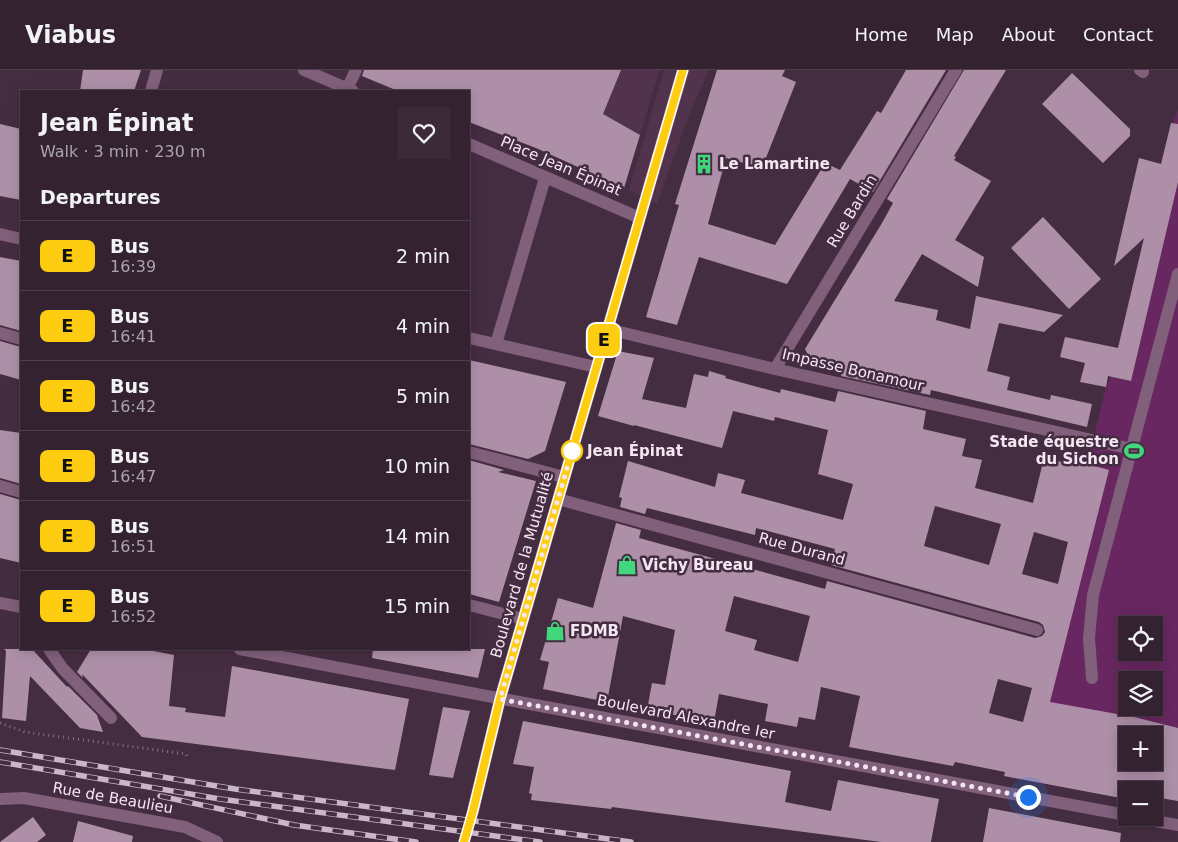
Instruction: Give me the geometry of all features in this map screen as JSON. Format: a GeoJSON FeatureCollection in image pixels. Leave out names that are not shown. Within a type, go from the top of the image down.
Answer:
{"type":"FeatureCollection","features":[{"type":"Feature","properties":{"kind":"street"},"geometry":{"type":"LineString","coordinates":[[150,90],[157,70]]}},
{"type":"Feature","properties":{"kind":"street"},"geometry":{"type":"LineString","coordinates":[[304,70],[350,90],[356,70]]}},
{"type":"Feature","properties":{"kind":"street","name":"Boulevard de la Mutualité"},"geometry":{"type":"LineString","coordinates":[[473,811],[500,699],[683,70]]}},
{"type":"Feature","properties":{"kind":"street","name":"Rue Bardin"},"geometry":{"type":"LineString","coordinates":[[775,369],[956,70]]}},
{"type":"Feature","properties":{"kind":"street","name":"Place Jean Épinat"},"geometry":{"type":"LineString","coordinates":[[470,144],[640,218]]}},
{"type":"Feature","properties":{"kind":"street"},"geometry":{"type":"LineString","coordinates":[[496,344],[544,178]]}},
{"type":"Feature","properties":{"kind":"street"},"geometry":{"type":"LineString","coordinates":[[0,234],[20,239]]}},
{"type":"Feature","properties":{"kind":"street"},"geometry":{"type":"LineString","coordinates":[[1092,678],[1089,638],[1093,595],[1178,274]]}},
{"type":"Feature","properties":{"kind":"street","name":"Impasse Bonamour"},"geometry":{"type":"LineString","coordinates":[[607,329],[775,369],[1132,449]]}},
{"type":"Feature","properties":{"kind":"street"},"geometry":{"type":"LineString","coordinates":[[0,333],[20,338]]}},
{"type":"Feature","properties":{"kind":"street"},"geometry":{"type":"LineString","coordinates":[[470,338],[596,367]]}},
{"type":"Feature","properties":{"kind":"street"},"geometry":{"type":"LineString","coordinates":[[470,452],[564,477]]}},
{"type":"Feature","properties":{"kind":"street"},"geometry":{"type":"LineString","coordinates":[[0,486],[20,492]]}},
{"type":"Feature","properties":{"kind":"street","name":"Rue Durand"},"geometry":{"type":"LineString","coordinates":[[558,499],[1037,630]]}},
{"type":"Feature","properties":{"kind":"street"},"geometry":{"type":"LineString","coordinates":[[0,604],[20,606]]}},
{"type":"Feature","properties":{"kind":"street"},"geometry":{"type":"LineString","coordinates":[[470,606],[523,619]]}},
{"type":"Feature","properties":{"kind":"street"},"geometry":{"type":"LineString","coordinates":[[51,650],[63,669],[110,718]]}},
{"type":"Feature","properties":{"kind":"street","name":"Boulevard Alexandre Ier"},"geometry":{"type":"LineString","coordinates":[[245,650],[1118,814]]}},
{"type":"Feature","properties":{"kind":"street","name":"Rue de Beaulieu"},"geometry":{"type":"LineString","coordinates":[[0,799],[24,798],[185,827],[216,842]]}},
{"type":"Feature","properties":{"kind":"street"},"geometry":{"type":"LineString","coordinates":[[1163,822],[1178,825]]}},
{"type":"Feature","properties":{"kind":"path"},"geometry":{"type":"LineString","coordinates":[[0,723],[25,732],[186,754],[188,758]]}},
{"type":"Feature","properties":{"kind":"shaded area"},"geometry":{"type":"Polygon","coordinates":[[[526,70],[659,70],[640,135],[526,70]]]}},
{"type":"Feature","properties":{"kind":"shaded area"},"geometry":{"type":"Polygon","coordinates":[[[664,70],[709,70],[689,115],[657,204],[629,190],[664,70]]]}},
{"type":"Feature","properties":{"kind":"shaded area","name":"Stade équestre du Sichon"},"geometry":{"type":"Polygon","coordinates":[[[1178,109],[1178,762],[1163,758],[1163,726],[1118,726],[1118,771],[1124,771],[1122,781],[1118,781],[1118,797],[1017,779],[1042,649],[1106,387],[1111,377],[1164,151],[1178,109]]]}},
{"type":"Feature","properties":{"kind":"building"},"geometry":{"type":"Polygon","coordinates":[[[83,70],[141,70],[134,90],[80,90],[83,70]]]}},
{"type":"Feature","properties":{"kind":"building"},"geometry":{"type":"Polygon","coordinates":[[[364,70],[621,70],[603,114],[640,135],[624,188],[536,148],[470,122],[470,90],[396,90],[362,76],[364,70]]]}},
{"type":"Feature","properties":{"kind":"building"},"geometry":{"type":"Polygon","coordinates":[[[717,70],[785,70],[782,76],[796,82],[762,168],[726,158],[708,224],[775,245],[825,163],[840,170],[877,111],[881,113],[906,70],[946,70],[873,192],[850,179],[787,284],[699,257],[677,325],[646,317],[679,205],[675,204],[717,70]]]}},
{"type":"Feature","properties":{"kind":"building"},"geometry":{"type":"Polygon","coordinates":[[[964,70],[1006,70],[954,156],[956,157],[954,160],[991,181],[955,240],[984,257],[978,287],[922,254],[894,301],[938,310],[936,320],[970,329],[976,296],[1063,315],[1044,332],[999,323],[987,371],[1010,377],[1007,390],[1050,400],[1051,395],[1092,404],[1087,427],[931,390],[930,395],[841,376],[843,369],[811,361],[805,349],[882,223],[893,203],[887,199],[964,70]]]}},
{"type":"Feature","properties":{"kind":"building"},"geometry":{"type":"Polygon","coordinates":[[[1072,73],[1130,129],[1130,136],[1103,163],[1042,104],[1072,73]]]}},
{"type":"Feature","properties":{"kind":"building"},"geometry":{"type":"Polygon","coordinates":[[[1171,123],[1178,124],[1178,182],[1131,381],[1108,376],[1106,387],[1080,382],[1085,363],[1060,357],[1065,337],[1118,348],[1144,238],[1114,266],[1139,158],[1161,164],[1171,123]]]}},
{"type":"Feature","properties":{"kind":"building"},"geometry":{"type":"Polygon","coordinates":[[[0,124],[20,129],[20,200],[0,196],[0,124]]]}},
{"type":"Feature","properties":{"kind":"building"},"geometry":{"type":"Polygon","coordinates":[[[1043,217],[1101,279],[1069,309],[1011,248],[1043,217]]]}},
{"type":"Feature","properties":{"kind":"building"},"geometry":{"type":"Polygon","coordinates":[[[0,257],[20,261],[20,331],[0,325],[0,257]]]}},
{"type":"Feature","properties":{"kind":"building"},"geometry":{"type":"Polygon","coordinates":[[[0,341],[20,347],[20,380],[0,374],[0,341]]]}},
{"type":"Feature","properties":{"kind":"building"},"geometry":{"type":"Polygon","coordinates":[[[618,351],[654,358],[642,399],[686,408],[694,374],[708,377],[709,371],[726,376],[725,378],[780,393],[781,389],[835,402],[838,391],[926,411],[923,429],[966,439],[962,456],[982,460],[975,488],[1033,503],[1044,458],[1075,465],[1076,461],[1109,470],[1050,702],[1118,714],[1118,716],[1134,717],[1178,728],[1178,801],[1163,798],[1163,781],[1118,781],[1118,797],[1004,776],[1005,772],[955,762],[953,766],[849,747],[860,696],[821,687],[815,720],[799,717],[797,727],[765,721],[768,704],[719,694],[714,722],[647,710],[652,683],[665,685],[675,630],[623,616],[607,702],[543,689],[549,662],[540,660],[558,598],[593,608],[616,523],[641,530],[639,538],[825,589],[827,581],[1035,638],[1042,636],[1045,632],[1043,625],[1039,622],[831,565],[835,549],[756,528],[755,535],[647,508],[645,514],[620,507],[622,498],[619,497],[628,461],[715,487],[718,473],[745,480],[741,493],[843,520],[853,484],[818,474],[828,430],[775,417],[774,421],[733,411],[722,448],[598,416],[618,351]],[[935,506],[924,546],[989,565],[1001,524],[935,506]],[[1034,532],[1022,574],[1058,584],[1068,542],[1034,532]],[[734,596],[725,631],[757,640],[754,650],[798,662],[810,616],[734,596]],[[998,679],[989,713],[1023,722],[1032,688],[998,679]]]}},
{"type":"Feature","properties":{"kind":"building"},"geometry":{"type":"Polygon","coordinates":[[[470,360],[566,382],[545,451],[528,459],[470,444],[470,360]]]}},
{"type":"Feature","properties":{"kind":"building"},"geometry":{"type":"Polygon","coordinates":[[[0,430],[20,433],[20,484],[0,478],[0,430]]]}},
{"type":"Feature","properties":{"kind":"building"},"geometry":{"type":"Polygon","coordinates":[[[470,460],[504,470],[498,472],[536,481],[499,602],[470,594],[470,460]]]}},
{"type":"Feature","properties":{"kind":"building"},"geometry":{"type":"Polygon","coordinates":[[[0,494],[20,500],[20,563],[0,558],[0,494]]]}},
{"type":"Feature","properties":{"kind":"building"},"geometry":{"type":"Polygon","coordinates":[[[4,649],[33,650],[67,687],[97,715],[103,732],[80,728],[30,676],[26,721],[2,718],[6,651],[4,649]]]}},
{"type":"Feature","properties":{"kind":"building"},"geometry":{"type":"Polygon","coordinates":[[[485,649],[478,678],[372,658],[373,650],[485,649]]]}},
{"type":"Feature","properties":{"kind":"building"},"geometry":{"type":"Polygon","coordinates":[[[90,650],[148,650],[174,655],[169,706],[186,708],[185,712],[225,717],[232,666],[409,699],[395,770],[142,737],[82,674],[83,678],[77,672],[90,650]]]}},
{"type":"Feature","properties":{"kind":"building"},"geometry":{"type":"Polygon","coordinates":[[[443,707],[470,711],[453,778],[429,775],[443,707]]]}},
{"type":"Feature","properties":{"kind":"building"},"geometry":{"type":"Polygon","coordinates":[[[523,721],[791,771],[785,802],[831,811],[838,780],[939,799],[931,842],[881,842],[612,807],[611,809],[531,800],[532,794],[529,793],[534,767],[513,764],[523,721]]]}},
{"type":"Feature","properties":{"kind":"building"},"geometry":{"type":"Polygon","coordinates":[[[989,808],[1121,833],[1120,842],[983,842],[989,808]]]}},
{"type":"Feature","properties":{"kind":"building"},"geometry":{"type":"Polygon","coordinates":[[[33,817],[46,835],[37,842],[0,842],[33,817]]]}},
{"type":"Feature","properties":{"kind":"building"},"geometry":{"type":"Polygon","coordinates":[[[78,821],[133,836],[132,842],[73,842],[78,821]]]}},
{"type":"Feature","properties":{"kind":"tunnel"},"geometry":{"type":"LineString","coordinates":[[464,842],[473,811]]}},
{"type":"Feature","properties":{"kind":"railway"},"geometry":{"type":"LineString","coordinates":[[0,750],[235,789],[631,842]]}},
{"type":"Feature","properties":{"kind":"railway"},"geometry":{"type":"LineString","coordinates":[[0,762],[220,799],[540,842]]}},
{"type":"Feature","properties":{"kind":"railway"},"geometry":{"type":"LineString","coordinates":[[160,796],[294,825],[416,842]]}},
{"type":"Feature","properties":{"kind":"bus line","name":"E"},"geometry":{"type":"LineString","coordinates":[[464,842],[500,699],[683,70]]}},
{"type":"Feature","properties":{"kind":"place","name":"Le Lamartine"},"geometry":{"type":"Point","coordinates":[704,164]}},
{"type":"Feature","properties":{"kind":"place","name":"Jean Épinat"},"geometry":{"type":"Point","coordinates":[572,451]}},
{"type":"Feature","properties":{"kind":"place","name":"Stade équestre du Sichon"},"geometry":{"type":"Point","coordinates":[1134,451]}},
{"type":"Feature","properties":{"kind":"place","name":"Vichy Bureau"},"geometry":{"type":"Point","coordinates":[627,565]}},
{"type":"Feature","properties":{"kind":"place","name":"FDMB"},"geometry":{"type":"Point","coordinates":[555,631]}},
{"type":"Feature","properties":{"kind":"route"},"geometry":{"type":"LineString","coordinates":[[572,451],[500,699],[1028,797]]}}]}
